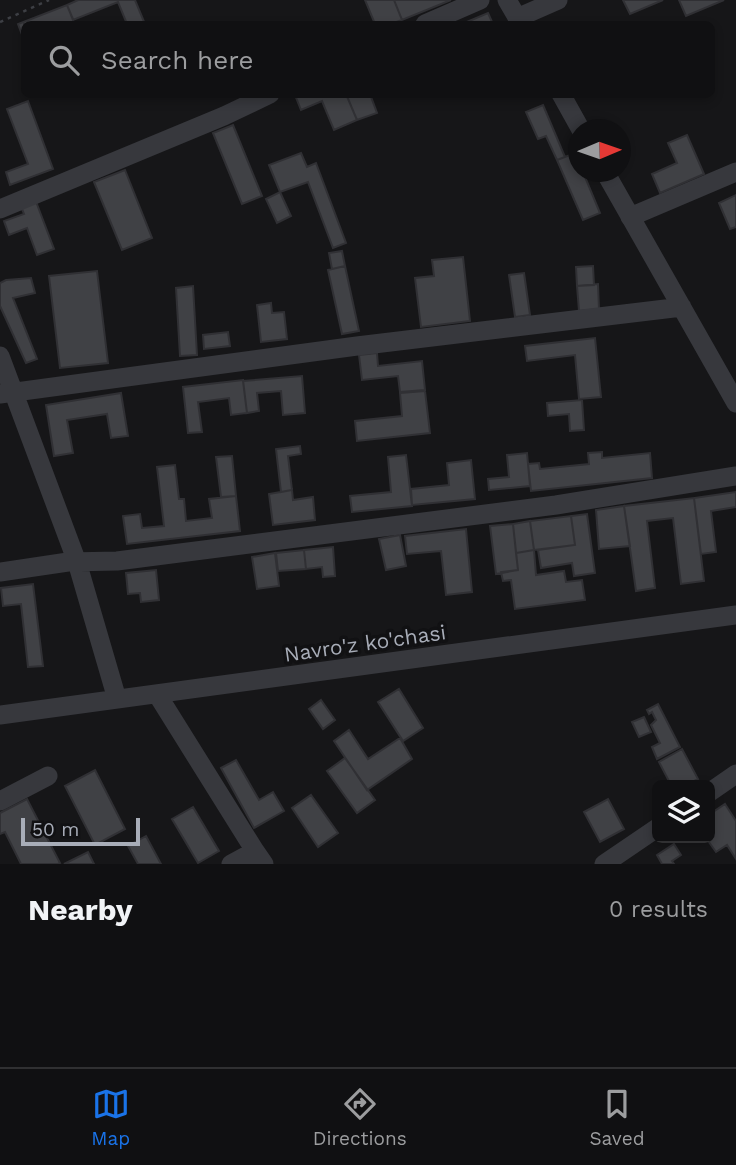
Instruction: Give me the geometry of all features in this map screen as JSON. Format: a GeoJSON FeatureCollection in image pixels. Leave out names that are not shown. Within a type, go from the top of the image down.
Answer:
{"type":"FeatureCollection","features":[{"type":"Feature","properties":{"kind":"street"},"geometry":{"type":"LineString","coordinates":[[432,21],[480,0]]}},
{"type":"Feature","properties":{"kind":"street"},"geometry":{"type":"LineString","coordinates":[[507,0],[519,21],[558,0]]}},
{"type":"Feature","properties":{"kind":"street"},"geometry":{"type":"LineString","coordinates":[[0,209],[262,98]]}},
{"type":"Feature","properties":{"kind":"street"},"geometry":{"type":"LineString","coordinates":[[563,98],[575,119]]}},
{"type":"Feature","properties":{"kind":"street"},"geometry":{"type":"LineString","coordinates":[[630,217],[736,172]]}},
{"type":"Feature","properties":{"kind":"street"},"geometry":{"type":"LineString","coordinates":[[611,182],[736,403]]}},
{"type":"Feature","properties":{"kind":"street"},"geometry":{"type":"LineString","coordinates":[[7,393],[358,346],[682,307]]}},
{"type":"Feature","properties":{"kind":"street"},"geometry":{"type":"LineString","coordinates":[[0,356],[7,393],[77,562],[117,699]]}},
{"type":"Feature","properties":{"kind":"street"},"geometry":{"type":"LineString","coordinates":[[0,572],[77,562],[117,561],[556,505],[736,477]]}},
{"type":"Feature","properties":{"kind":"street","name":"Navro'z ko'chasi"},"geometry":{"type":"LineString","coordinates":[[0,715],[736,615]]}},
{"type":"Feature","properties":{"kind":"street"},"geometry":{"type":"LineString","coordinates":[[157,694],[260,857],[231,864]]}},
{"type":"Feature","properties":{"kind":"street"},"geometry":{"type":"LineString","coordinates":[[715,789],[736,774]]}},
{"type":"Feature","properties":{"kind":"street"},"geometry":{"type":"LineString","coordinates":[[0,801],[48,776]]}},
{"type":"Feature","properties":{"kind":"street"},"geometry":{"type":"LineString","coordinates":[[604,864],[652,831]]}},
{"type":"Feature","properties":{"kind":"path"},"geometry":{"type":"LineString","coordinates":[[0,22],[49,0]]}},
{"type":"Feature","properties":{"kind":"building"},"geometry":{"type":"Polygon","coordinates":[[[78,0],[135,0],[144,21],[126,21],[118,2],[73,20],[67,5],[78,0]]]}},
{"type":"Feature","properties":{"kind":"building"},"geometry":{"type":"Polygon","coordinates":[[[365,0],[394,0],[402,20],[374,21],[365,0]]]}},
{"type":"Feature","properties":{"kind":"building"},"geometry":{"type":"Polygon","coordinates":[[[394,0],[451,0],[402,20],[394,0]]]}},
{"type":"Feature","properties":{"kind":"building"},"geometry":{"type":"Polygon","coordinates":[[[623,0],[663,0],[630,14],[623,0]]]}},
{"type":"Feature","properties":{"kind":"building"},"geometry":{"type":"Polygon","coordinates":[[[679,0],[724,0],[686,16],[679,0]]]}},
{"type":"Feature","properties":{"kind":"building"},"geometry":{"type":"Polygon","coordinates":[[[67,5],[74,21],[26,21],[67,5]]]}},
{"type":"Feature","properties":{"kind":"building"},"geometry":{"type":"Polygon","coordinates":[[[488,13],[492,21],[469,21],[488,13]]]}},
{"type":"Feature","properties":{"kind":"building"},"geometry":{"type":"Polygon","coordinates":[[[296,98],[348,98],[357,120],[334,130],[322,101],[301,110],[296,98]]]}},
{"type":"Feature","properties":{"kind":"building"},"geometry":{"type":"Polygon","coordinates":[[[348,98],[371,98],[377,113],[357,120],[348,98]]]}},
{"type":"Feature","properties":{"kind":"building"},"geometry":{"type":"Polygon","coordinates":[[[28,101],[53,169],[10,185],[6,172],[28,164],[7,109],[28,101]]]}},
{"type":"Feature","properties":{"kind":"building"},"geometry":{"type":"Polygon","coordinates":[[[543,105],[565,157],[557,160],[546,136],[538,139],[526,112],[543,105]]]}},
{"type":"Feature","properties":{"kind":"building"},"geometry":{"type":"Polygon","coordinates":[[[233,125],[262,196],[242,204],[213,133],[233,125]]]}},
{"type":"Feature","properties":{"kind":"building"},"geometry":{"type":"Polygon","coordinates":[[[687,135],[704,174],[660,193],[652,174],[677,163],[668,143],[687,135]]]}},
{"type":"Feature","properties":{"kind":"building"},"geometry":{"type":"Polygon","coordinates":[[[301,153],[307,167],[316,163],[346,243],[333,248],[308,182],[280,192],[269,165],[301,153]]]}},
{"type":"Feature","properties":{"kind":"building"},"geometry":{"type":"Polygon","coordinates":[[[568,156],[568,182],[587,182],[600,213],[583,220],[557,160],[568,156]]]}},
{"type":"Feature","properties":{"kind":"building"},"geometry":{"type":"Polygon","coordinates":[[[125,170],[152,238],[122,250],[94,182],[125,170]]]}},
{"type":"Feature","properties":{"kind":"building"},"geometry":{"type":"Polygon","coordinates":[[[280,192],[291,216],[277,223],[266,199],[280,192]]]}},
{"type":"Feature","properties":{"kind":"building"},"geometry":{"type":"Polygon","coordinates":[[[736,195],[736,227],[730,229],[719,203],[736,195]]]}},
{"type":"Feature","properties":{"kind":"building"},"geometry":{"type":"Polygon","coordinates":[[[35,199],[54,249],[37,255],[27,228],[9,235],[4,221],[24,214],[20,204],[35,199]]]}},
{"type":"Feature","properties":{"kind":"building"},"geometry":{"type":"Polygon","coordinates":[[[342,251],[345,266],[332,269],[329,253],[342,251]]]}},
{"type":"Feature","properties":{"kind":"building"},"geometry":{"type":"Polygon","coordinates":[[[463,257],[470,321],[421,327],[415,278],[434,276],[432,260],[463,257]]]}},
{"type":"Feature","properties":{"kind":"building"},"geometry":{"type":"Polygon","coordinates":[[[345,266],[359,331],[342,334],[328,270],[345,266]]]}},
{"type":"Feature","properties":{"kind":"building"},"geometry":{"type":"Polygon","coordinates":[[[593,266],[594,285],[577,286],[576,267],[593,266]]]}},
{"type":"Feature","properties":{"kind":"building"},"geometry":{"type":"Polygon","coordinates":[[[97,271],[108,363],[60,368],[49,276],[97,271]]]}},
{"type":"Feature","properties":{"kind":"building"},"geometry":{"type":"Polygon","coordinates":[[[524,273],[530,315],[515,317],[509,275],[524,273]]]}},
{"type":"Feature","properties":{"kind":"building"},"geometry":{"type":"Polygon","coordinates":[[[31,278],[35,293],[13,298],[37,359],[26,363],[0,306],[0,283],[31,278]]]}},
{"type":"Feature","properties":{"kind":"building"},"geometry":{"type":"Polygon","coordinates":[[[598,284],[599,309],[579,311],[577,286],[598,284]]]}},
{"type":"Feature","properties":{"kind":"building"},"geometry":{"type":"Polygon","coordinates":[[[193,286],[197,355],[180,356],[176,288],[193,286]]]}},
{"type":"Feature","properties":{"kind":"building"},"geometry":{"type":"Polygon","coordinates":[[[271,303],[272,313],[284,312],[287,339],[261,342],[257,305],[271,303]]]}},
{"type":"Feature","properties":{"kind":"building"},"geometry":{"type":"Polygon","coordinates":[[[228,332],[230,346],[204,349],[203,335],[228,332]]]}},
{"type":"Feature","properties":{"kind":"building"},"geometry":{"type":"Polygon","coordinates":[[[595,338],[601,397],[579,399],[575,355],[527,361],[525,346],[595,338]]]}},
{"type":"Feature","properties":{"kind":"building"},"geometry":{"type":"Polygon","coordinates":[[[377,353],[378,366],[422,361],[425,390],[400,392],[398,376],[362,380],[359,355],[377,353]]]}},
{"type":"Feature","properties":{"kind":"building"},"geometry":{"type":"Polygon","coordinates":[[[302,376],[305,413],[283,415],[281,391],[257,393],[259,411],[247,413],[243,381],[302,376]]]}},
{"type":"Feature","properties":{"kind":"building"},"geometry":{"type":"Polygon","coordinates":[[[243,380],[247,413],[231,415],[229,398],[198,402],[202,432],[188,433],[183,387],[243,380]]]}},
{"type":"Feature","properties":{"kind":"building"},"geometry":{"type":"Polygon","coordinates":[[[425,391],[430,433],[357,441],[355,421],[402,416],[400,393],[425,391]]]}},
{"type":"Feature","properties":{"kind":"building"},"geometry":{"type":"Polygon","coordinates":[[[121,393],[128,436],[111,438],[107,414],[67,420],[73,453],[54,456],[46,405],[121,393]]]}},
{"type":"Feature","properties":{"kind":"building"},"geometry":{"type":"Polygon","coordinates":[[[582,400],[584,430],[570,431],[569,414],[548,416],[547,403],[582,400]]]}},
{"type":"Feature","properties":{"kind":"building"},"geometry":{"type":"Polygon","coordinates":[[[300,446],[301,454],[288,456],[292,490],[281,492],[276,449],[300,446]]]}},
{"type":"Feature","properties":{"kind":"building"},"geometry":{"type":"Polygon","coordinates":[[[602,452],[602,458],[650,453],[652,478],[531,491],[528,464],[539,463],[540,469],[589,464],[588,453],[602,452]]]}},
{"type":"Feature","properties":{"kind":"building"},"geometry":{"type":"Polygon","coordinates":[[[527,453],[530,486],[489,490],[488,479],[509,477],[507,455],[527,453]]]}},
{"type":"Feature","properties":{"kind":"building"},"geometry":{"type":"Polygon","coordinates":[[[406,455],[412,506],[352,512],[350,496],[391,492],[388,457],[406,455]]]}},
{"type":"Feature","properties":{"kind":"building"},"geometry":{"type":"Polygon","coordinates":[[[232,456],[236,496],[221,497],[216,457],[232,456]]]}},
{"type":"Feature","properties":{"kind":"building"},"geometry":{"type":"Polygon","coordinates":[[[471,460],[475,499],[412,505],[411,489],[449,485],[447,463],[471,460]]]}},
{"type":"Feature","properties":{"kind":"building"},"geometry":{"type":"Polygon","coordinates":[[[175,465],[179,499],[184,499],[186,521],[212,518],[209,499],[236,496],[240,531],[127,544],[123,516],[140,514],[142,528],[164,526],[157,467],[175,465]]]}},
{"type":"Feature","properties":{"kind":"building"},"geometry":{"type":"Polygon","coordinates":[[[292,490],[293,500],[313,497],[315,520],[273,525],[269,494],[292,490]]]}},
{"type":"Feature","properties":{"kind":"building"},"geometry":{"type":"Polygon","coordinates":[[[736,492],[736,507],[711,511],[716,552],[701,554],[694,498],[736,492]]]}},
{"type":"Feature","properties":{"kind":"building"},"geometry":{"type":"Polygon","coordinates":[[[694,498],[704,581],[681,584],[673,518],[647,521],[655,588],[636,591],[624,506],[694,498]]]}},
{"type":"Feature","properties":{"kind":"building"},"geometry":{"type":"Polygon","coordinates":[[[624,506],[630,546],[599,549],[596,510],[624,506]]]}},
{"type":"Feature","properties":{"kind":"building"},"geometry":{"type":"Polygon","coordinates":[[[587,514],[595,573],[574,576],[572,563],[541,568],[538,550],[575,545],[571,516],[587,514]]]}},
{"type":"Feature","properties":{"kind":"building"},"geometry":{"type":"Polygon","coordinates":[[[571,516],[575,545],[534,550],[530,521],[571,516]]]}},
{"type":"Feature","properties":{"kind":"building"},"geometry":{"type":"Polygon","coordinates":[[[530,521],[534,550],[516,553],[513,524],[530,521]]]}},
{"type":"Feature","properties":{"kind":"building"},"geometry":{"type":"Polygon","coordinates":[[[513,524],[518,570],[496,574],[490,526],[513,524]]]}},
{"type":"Feature","properties":{"kind":"building"},"geometry":{"type":"Polygon","coordinates":[[[466,529],[472,592],[446,595],[441,551],[407,554],[405,536],[466,529]]]}},
{"type":"Feature","properties":{"kind":"building"},"geometry":{"type":"Polygon","coordinates":[[[400,535],[406,566],[386,570],[379,539],[400,535]]]}},
{"type":"Feature","properties":{"kind":"building"},"geometry":{"type":"Polygon","coordinates":[[[333,547],[335,576],[323,577],[322,567],[306,569],[304,550],[333,547]]]}},
{"type":"Feature","properties":{"kind":"building"},"geometry":{"type":"Polygon","coordinates":[[[304,550],[306,569],[278,571],[276,553],[304,550]]]}},
{"type":"Feature","properties":{"kind":"building"},"geometry":{"type":"Polygon","coordinates":[[[534,550],[536,575],[564,571],[566,582],[582,580],[585,600],[515,609],[511,580],[503,581],[501,572],[518,570],[516,553],[534,550]]]}},
{"type":"Feature","properties":{"kind":"building"},"geometry":{"type":"Polygon","coordinates":[[[275,553],[279,586],[257,589],[252,557],[275,553]]]}},
{"type":"Feature","properties":{"kind":"building"},"geometry":{"type":"Polygon","coordinates":[[[156,570],[159,600],[141,602],[140,593],[128,594],[126,573],[156,570]]]}},
{"type":"Feature","properties":{"kind":"building"},"geometry":{"type":"Polygon","coordinates":[[[33,584],[43,666],[28,667],[21,604],[3,606],[1,588],[33,584]]]}},
{"type":"Feature","properties":{"kind":"building"},"geometry":{"type":"Polygon","coordinates":[[[399,689],[423,728],[403,741],[378,702],[399,689]]]}},
{"type":"Feature","properties":{"kind":"building"},"geometry":{"type":"Polygon","coordinates":[[[321,700],[335,720],[323,729],[309,709],[321,700]]]}},
{"type":"Feature","properties":{"kind":"building"},"geometry":{"type":"Polygon","coordinates":[[[658,704],[680,747],[657,759],[652,747],[660,743],[651,725],[656,720],[652,712],[649,714],[647,710],[658,704]]]}},
{"type":"Feature","properties":{"kind":"building"},"geometry":{"type":"Polygon","coordinates":[[[644,717],[651,732],[639,737],[632,722],[644,717]]]}},
{"type":"Feature","properties":{"kind":"building"},"geometry":{"type":"Polygon","coordinates":[[[349,730],[368,759],[400,738],[412,759],[367,790],[334,741],[349,730]]]}},
{"type":"Feature","properties":{"kind":"building"},"geometry":{"type":"Polygon","coordinates":[[[682,749],[698,779],[668,780],[659,762],[682,749]]]}},
{"type":"Feature","properties":{"kind":"building"},"geometry":{"type":"Polygon","coordinates":[[[345,758],[375,800],[357,813],[327,771],[345,758]]]}},
{"type":"Feature","properties":{"kind":"building"},"geometry":{"type":"Polygon","coordinates":[[[236,760],[259,800],[273,792],[284,811],[254,828],[221,768],[236,760]]]}},
{"type":"Feature","properties":{"kind":"building"},"geometry":{"type":"Polygon","coordinates":[[[95,770],[125,829],[95,845],[65,786],[95,770]]]}},
{"type":"Feature","properties":{"kind":"building"},"geometry":{"type":"Polygon","coordinates":[[[311,795],[338,833],[318,847],[292,808],[311,795]]]}},
{"type":"Feature","properties":{"kind":"building"},"geometry":{"type":"Polygon","coordinates":[[[27,799],[60,863],[58,864],[21,864],[5,832],[0,834],[0,813],[27,799]]]}},
{"type":"Feature","properties":{"kind":"building"},"geometry":{"type":"Polygon","coordinates":[[[608,799],[624,829],[600,842],[584,812],[608,799]]]}},
{"type":"Feature","properties":{"kind":"building"},"geometry":{"type":"Polygon","coordinates":[[[725,804],[736,821],[736,859],[727,845],[716,852],[710,843],[715,843],[715,811],[725,804]]]}},
{"type":"Feature","properties":{"kind":"building"},"geometry":{"type":"Polygon","coordinates":[[[193,807],[219,851],[198,863],[172,819],[193,807]]]}},
{"type":"Feature","properties":{"kind":"building"},"geometry":{"type":"Polygon","coordinates":[[[146,836],[161,864],[138,864],[128,846],[146,836]]]}},
{"type":"Feature","properties":{"kind":"building"},"geometry":{"type":"Polygon","coordinates":[[[674,844],[681,855],[672,861],[674,864],[662,864],[657,855],[674,844]]]}},
{"type":"Feature","properties":{"kind":"building"},"geometry":{"type":"Polygon","coordinates":[[[88,852],[94,864],[64,864],[88,852]]]}}]}
